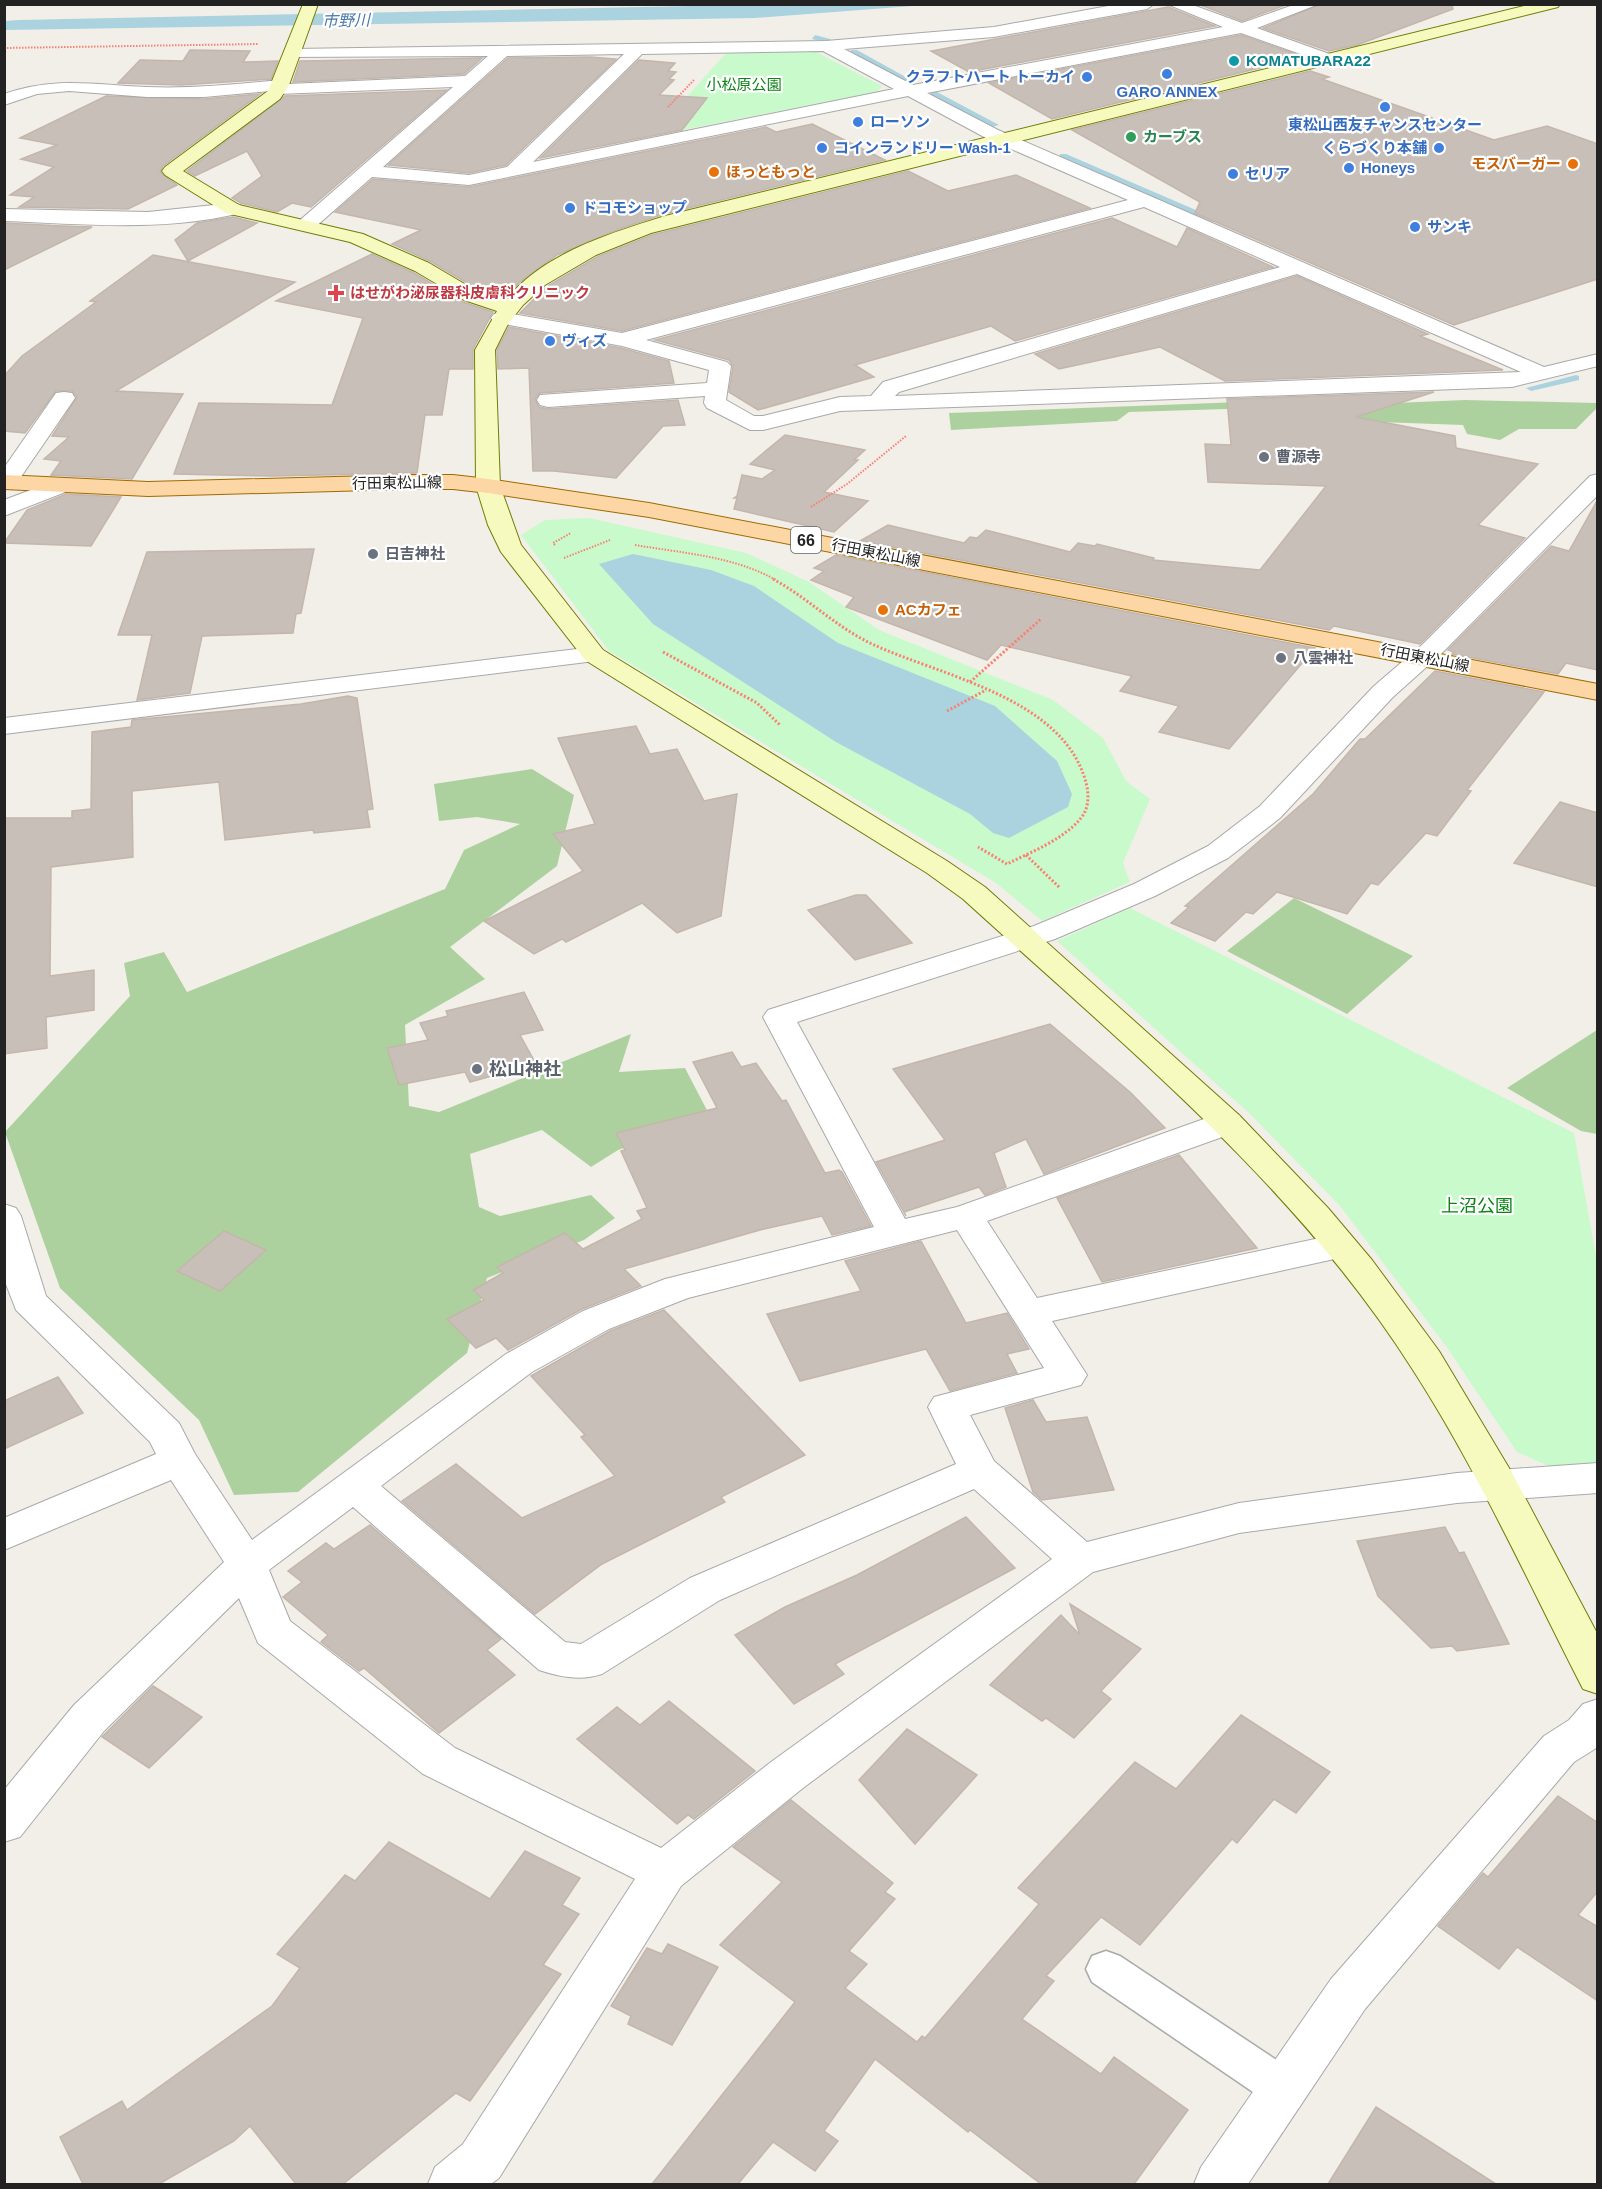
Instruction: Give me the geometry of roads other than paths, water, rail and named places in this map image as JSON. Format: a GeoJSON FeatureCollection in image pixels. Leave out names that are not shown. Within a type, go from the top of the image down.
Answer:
{"type":"FeatureCollection","features":[{"type":"Feature","properties":{"kind":"main road","name":"行田東松山線"},"geometry":{"type":"LineString","coordinates":[[5,482],[60,486],[219,489],[408,482],[488,486],[661,513],[1598,692]]}},
{"type":"Feature","properties":{"kind":"street"},"geometry":{"type":"LineString","coordinates":[[311,4],[274,95],[171,171],[233,209],[356,238],[422,267],[505,313],[624,340],[720,366],[715,403],[750,423],[763,423],[840,404],[1512,381],[1598,360]]}},
{"type":"Feature","properties":{"kind":"street"},"geometry":{"type":"LineString","coordinates":[[296,45],[502,52],[826,46],[994,32],[1147,4]]}},
{"type":"Feature","properties":{"kind":"street"},"geometry":{"type":"LineString","coordinates":[[1174,4],[1329,59]]}},
{"type":"Feature","properties":{"kind":"street"},"geometry":{"type":"LineString","coordinates":[[369,171],[469,180],[909,91],[1242,28],[1312,4]]}},
{"type":"Feature","properties":{"kind":"street"},"geometry":{"type":"LineString","coordinates":[[1552,4],[647,228],[599,247],[555,269],[505,313],[491,333],[485,350],[488,486],[510,547],[594,655],[937,867],[974,893],[1227,1124],[1316,1216],[1426,1360],[1498,1483],[1598,1677]]}},
{"type":"Feature","properties":{"kind":"street"},"geometry":{"type":"LineString","coordinates":[[826,46],[909,91],[1006,138],[1542,374]]}},
{"type":"Feature","properties":{"kind":"street"},"geometry":{"type":"LineString","coordinates":[[514,170],[637,50]]}},
{"type":"Feature","properties":{"kind":"street"},"geometry":{"type":"LineString","coordinates":[[306,225],[502,52]]}},
{"type":"Feature","properties":{"kind":"street"},"geometry":{"type":"LineString","coordinates":[[4,100],[35,89],[69,86],[170,92],[470,81]]}},
{"type":"Feature","properties":{"kind":"street"},"geometry":{"type":"LineString","coordinates":[[624,340],[1147,201]]}},
{"type":"Feature","properties":{"kind":"street"},"geometry":{"type":"LineString","coordinates":[[4,215],[81,219],[199,215],[233,209]]}},
{"type":"Feature","properties":{"kind":"street"},"geometry":{"type":"LineString","coordinates":[[877,403],[891,387],[1300,267]]}},
{"type":"Feature","properties":{"kind":"street"},"geometry":{"type":"LineString","coordinates":[[548,400],[717,389]]}},
{"type":"Feature","properties":{"kind":"street"},"geometry":{"type":"LineString","coordinates":[[5,482],[64,398]]}},
{"type":"Feature","properties":{"kind":"street"},"geometry":{"type":"LineString","coordinates":[[895,1234],[779,1017],[1027,939],[1088,916],[1180,874],[1244,833],[1295,787],[1598,480]]}},
{"type":"Feature","properties":{"kind":"street"},"geometry":{"type":"LineString","coordinates":[[4,509],[60,486]]}},
{"type":"Feature","properties":{"kind":"street"},"geometry":{"type":"LineString","coordinates":[[4,726],[594,655]]}},
{"type":"Feature","properties":{"kind":"street"},"geometry":{"type":"LineString","coordinates":[[4,1823],[89,1718],[247,1565],[519,1363],[596,1320],[678,1288],[966,1216],[1227,1124]]}},
{"type":"Feature","properties":{"kind":"street"},"geometry":{"type":"LineString","coordinates":[[4,1215],[17,1306],[165,1433],[179,1461],[247,1565],[273,1631],[439,1761],[665,1872]]}},
{"type":"Feature","properties":{"kind":"street"},"geometry":{"type":"LineString","coordinates":[[966,1216],[1068,1375],[947,1407],[979,1471],[1080,1560]]}},
{"type":"Feature","properties":{"kind":"street"},"geometry":{"type":"LineString","coordinates":[[1028,1313],[1339,1246]]}},
{"type":"Feature","properties":{"kind":"street"},"geometry":{"type":"LineString","coordinates":[[4,1535],[179,1461]]}},
{"type":"Feature","properties":{"kind":"street"},"geometry":{"type":"LineString","coordinates":[[354,1486],[554,1658],[586,1662],[705,1589],[979,1471]]}},
{"type":"Feature","properties":{"kind":"street"},"geometry":{"type":"LineString","coordinates":[[453,2184],[481,2161],[665,1872],[787,1775],[1080,1560],[1239,1518],[1498,1483],[1598,1478]]}},
{"type":"Feature","properties":{"kind":"street"},"geometry":{"type":"LineString","coordinates":[[1219,2184],[1348,1994],[1558,1749],[1584,1734],[1598,1717]]}},
{"type":"Feature","properties":{"kind":"lane"},"geometry":{"type":"LineString","coordinates":[[1107,1969],[1284,2089]]}},
{"type":"Feature","properties":{"kind":"water","name":"市野川"},"geometry":{"type":"Polygon","coordinates":[[[787,4],[926,5],[755,18],[5,30],[5,21],[19,20],[787,4]]]}},
{"type":"Feature","properties":{"kind":"water"},"geometry":{"type":"Polygon","coordinates":[[[633,554],[711,570],[754,586],[838,643],[995,706],[1057,761],[1072,794],[1068,807],[1009,838],[993,833],[970,814],[836,742],[653,624],[599,564],[633,554]]]}},
{"type":"Feature","properties":{"kind":"waterway"},"geometry":{"type":"LineString","coordinates":[[797,15],[800,22]]}},
{"type":"Feature","properties":{"kind":"waterway"},"geometry":{"type":"LineString","coordinates":[[815,37],[827,41]]}},
{"type":"Feature","properties":{"kind":"waterway"},"geometry":{"type":"LineString","coordinates":[[854,52],[909,81]]}},
{"type":"Feature","properties":{"kind":"waterway"},"geometry":{"type":"LineString","coordinates":[[934,94],[995,125]]}},
{"type":"Feature","properties":{"kind":"waterway"},"geometry":{"type":"LineString","coordinates":[[1063,156],[1215,220]]}},
{"type":"Feature","properties":{"kind":"waterway"},"geometry":{"type":"LineString","coordinates":[[1531,388],[1576,378]]}},
{"type":"Feature","properties":{"kind":"place","name":"KOMATUBARA22"},"geometry":{"type":"Point","coordinates":[1234,61]}},
{"type":"Feature","properties":{"kind":"place","name":"GARO ANNEX"},"geometry":{"type":"Point","coordinates":[1167,74]}},
{"type":"Feature","properties":{"kind":"place","name":"クラフトハート トーカイ"},"geometry":{"type":"Point","coordinates":[1087,77]}},
{"type":"Feature","properties":{"kind":"place","name":"東松山西友チャンスセンター"},"geometry":{"type":"Point","coordinates":[1385,107]}},
{"type":"Feature","properties":{"kind":"place","name":"ローソン"},"geometry":{"type":"Point","coordinates":[858,122]}},
{"type":"Feature","properties":{"kind":"place","name":"カーブス"},"geometry":{"type":"Point","coordinates":[1131,137]}},
{"type":"Feature","properties":{"kind":"place","name":"コインランドリー Wash-1"},"geometry":{"type":"Point","coordinates":[822,148]}},
{"type":"Feature","properties":{"kind":"place","name":"くらづくり本舗"},"geometry":{"type":"Point","coordinates":[1439,148]}},
{"type":"Feature","properties":{"kind":"place","name":"モスバーガー"},"geometry":{"type":"Point","coordinates":[1573,164]}},
{"type":"Feature","properties":{"kind":"place","name":"Honeys"},"geometry":{"type":"Point","coordinates":[1349,168]}},
{"type":"Feature","properties":{"kind":"place","name":"ほっともっと"},"geometry":{"type":"Point","coordinates":[714,172]}},
{"type":"Feature","properties":{"kind":"place","name":"セリア"},"geometry":{"type":"Point","coordinates":[1233,174]}},
{"type":"Feature","properties":{"kind":"place","name":"ドコモショップ"},"geometry":{"type":"Point","coordinates":[570,208]}},
{"type":"Feature","properties":{"kind":"place","name":"サンキ"},"geometry":{"type":"Point","coordinates":[1415,227]}},
{"type":"Feature","properties":{"kind":"place","name":"はせがわ泌尿器科皮膚科クリニック"},"geometry":{"type":"Point","coordinates":[336,293]}},
{"type":"Feature","properties":{"kind":"place","name":"ヴィズ"},"geometry":{"type":"Point","coordinates":[550,341]}},
{"type":"Feature","properties":{"kind":"place","name":"曹源寺"},"geometry":{"type":"Point","coordinates":[1264,457]}},
{"type":"Feature","properties":{"kind":"place","name":"日吉神社"},"geometry":{"type":"Point","coordinates":[373,554]}},
{"type":"Feature","properties":{"kind":"place","name":"ACカフェ"},"geometry":{"type":"Point","coordinates":[883,610]}},
{"type":"Feature","properties":{"kind":"place","name":"八雲神社"},"geometry":{"type":"Point","coordinates":[1281,658]}},
{"type":"Feature","properties":{"kind":"place","name":"松山神社"},"geometry":{"type":"Point","coordinates":[477,1069]}},
{"type":"Feature","properties":{"kind":"park label","name":"小松原公園"},"geometry":{"type":"Point","coordinates":[744,85]}},
{"type":"Feature","properties":{"kind":"park label","name":"上沼公園"},"geometry":{"type":"Point","coordinates":[1477,1206]}}]}
